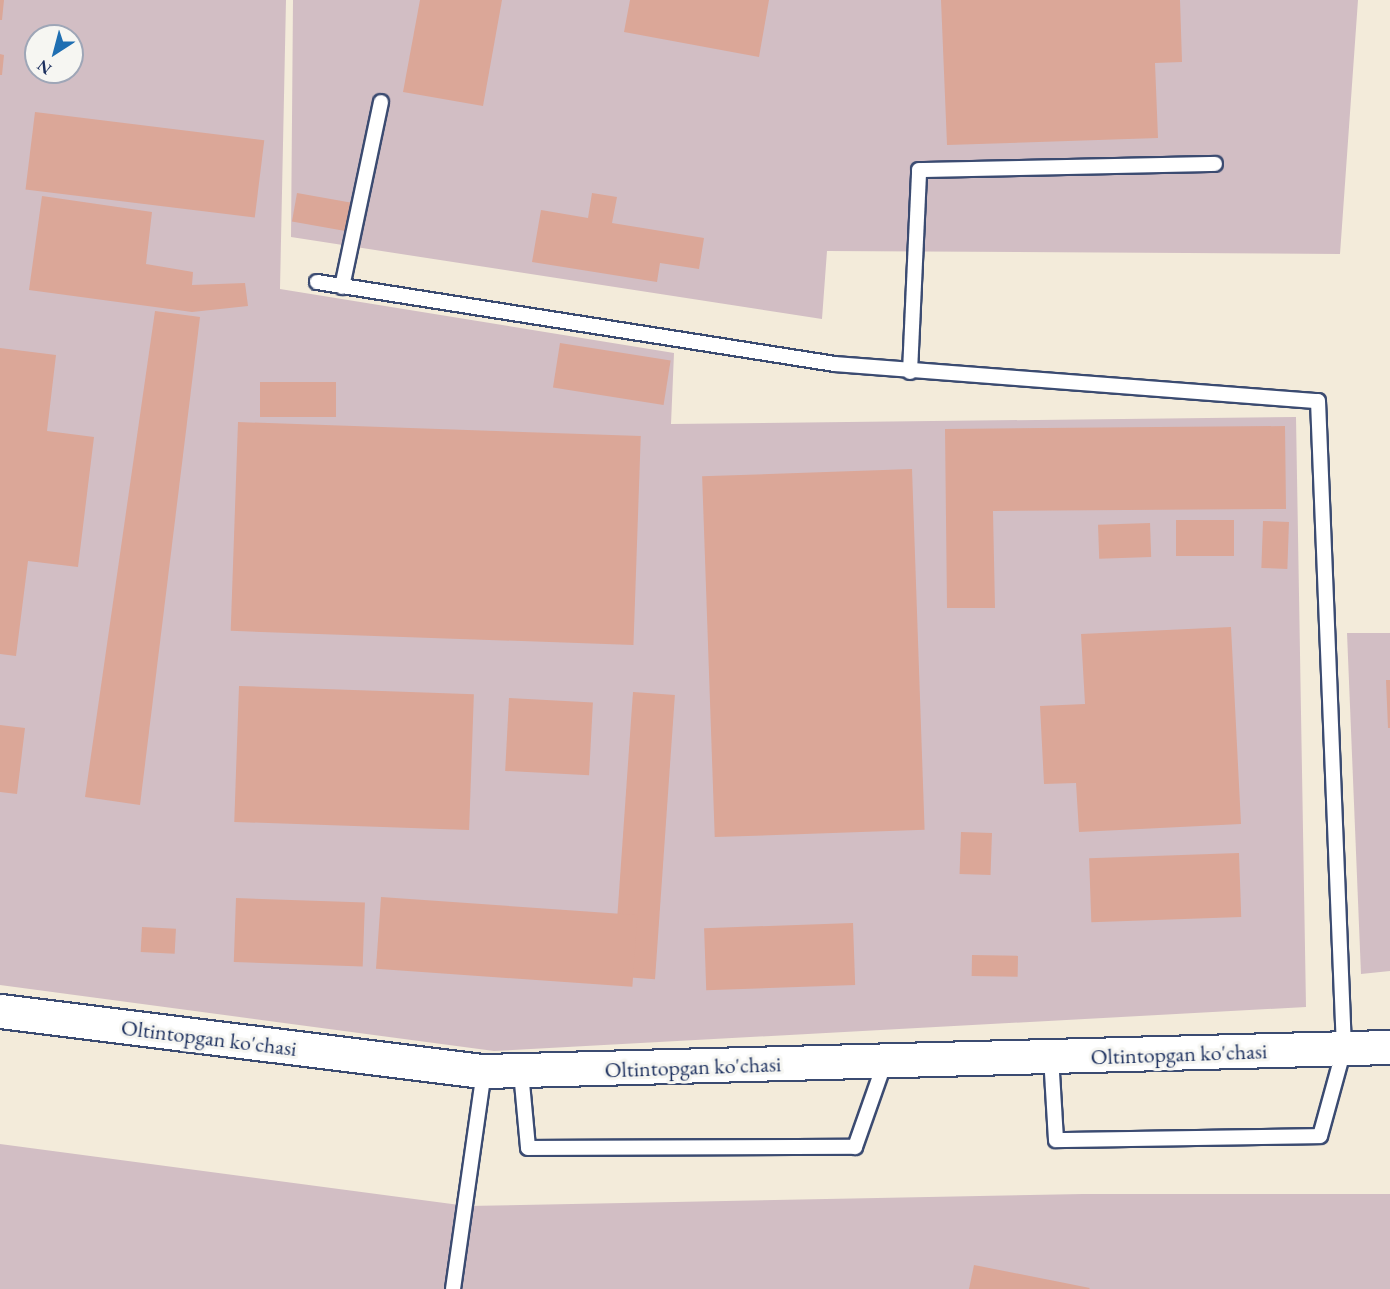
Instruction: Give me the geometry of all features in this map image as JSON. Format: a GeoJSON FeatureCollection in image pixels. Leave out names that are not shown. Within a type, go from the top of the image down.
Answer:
{"type":"FeatureCollection","features":[{"type":"Feature","properties":{"kind":"street","name":"Oltintopgan ko'chasi"},"geometry":{"type":"LineString","coordinates":[[0,1011],[484,1071],[521,1072],[1390,1047]]}},
{"type":"Feature","properties":{"kind":"lane"},"geometry":{"type":"LineString","coordinates":[[342,287],[381,102]]}},
{"type":"Feature","properties":{"kind":"lane"},"geometry":{"type":"LineString","coordinates":[[910,372],[919,170],[1215,164]]}},
{"type":"Feature","properties":{"kind":"lane"},"geometry":{"type":"LineString","coordinates":[[317,282],[835,364],[910,372],[1318,401],[1344,1049],[1320,1136],[1056,1140],[1052,1057]]}},
{"type":"Feature","properties":{"kind":"lane"},"geometry":{"type":"LineString","coordinates":[[521,1072],[528,1148],[855,1147],[885,1062]]}},
{"type":"Feature","properties":{"kind":"lane"},"geometry":{"type":"LineString","coordinates":[[453,1289],[484,1071]]}},
{"type":"Feature","properties":{"kind":"shaded area"},"geometry":{"type":"Polygon","coordinates":[[[0,0],[286,0],[280,289],[674,353],[671,424],[1296,417],[1306,1007],[494,1051],[0,985],[0,0]]]}},
{"type":"Feature","properties":{"kind":"shaded area"},"geometry":{"type":"Polygon","coordinates":[[[293,0],[1358,0],[1340,254],[827,251],[822,319],[291,237],[293,0]]]}},
{"type":"Feature","properties":{"kind":"shaded area"},"geometry":{"type":"Polygon","coordinates":[[[1347,633],[1390,633],[1390,971],[1361,974],[1347,633]]]}},
{"type":"Feature","properties":{"kind":"shaded area"},"geometry":{"type":"Polygon","coordinates":[[[0,1144],[467,1206],[1083,1194],[1390,1194],[1390,1289],[0,1289],[0,1144]]]}},
{"type":"Feature","properties":{"kind":"building"},"geometry":{"type":"Polygon","coordinates":[[[0,0],[4,0],[2,20],[0,20],[0,0]]]}},
{"type":"Feature","properties":{"kind":"building"},"geometry":{"type":"Polygon","coordinates":[[[420,0],[502,0],[483,106],[403,92],[420,0]]]}},
{"type":"Feature","properties":{"kind":"building"},"geometry":{"type":"Polygon","coordinates":[[[630,0],[769,0],[759,57],[624,32],[630,0]]]}},
{"type":"Feature","properties":{"kind":"building"},"geometry":{"type":"Polygon","coordinates":[[[941,0],[1180,0],[1182,62],[1155,63],[1158,138],[947,145],[941,0]]]}},
{"type":"Feature","properties":{"kind":"building"},"geometry":{"type":"Polygon","coordinates":[[[0,54],[4,55],[2,75],[0,75],[0,54]]]}},
{"type":"Feature","properties":{"kind":"building"},"geometry":{"type":"Polygon","coordinates":[[[35,112],[264,140],[255,218],[25,189],[35,112]]]}},
{"type":"Feature","properties":{"kind":"building"},"geometry":{"type":"Polygon","coordinates":[[[297,193],[353,203],[348,231],[292,222],[297,193]]]}},
{"type":"Feature","properties":{"kind":"building"},"geometry":{"type":"Polygon","coordinates":[[[592,193],[617,197],[612,223],[704,238],[699,269],[660,263],[657,282],[532,262],[541,210],[588,218],[592,193]]]}},
{"type":"Feature","properties":{"kind":"building"},"geometry":{"type":"Polygon","coordinates":[[[42,196],[152,212],[146,264],[193,272],[192,285],[245,283],[248,306],[192,312],[29,290],[42,196]]]}},
{"type":"Feature","properties":{"kind":"building"},"geometry":{"type":"Polygon","coordinates":[[[155,311],[200,317],[140,805],[85,797],[155,311]]]}},
{"type":"Feature","properties":{"kind":"building"},"geometry":{"type":"Polygon","coordinates":[[[560,343],[671,361],[664,405],[553,387],[560,343]]]}},
{"type":"Feature","properties":{"kind":"building"},"geometry":{"type":"Polygon","coordinates":[[[0,348],[56,355],[47,431],[94,437],[78,567],[28,561],[16,656],[0,654],[0,348]]]}},
{"type":"Feature","properties":{"kind":"building"},"geometry":{"type":"Polygon","coordinates":[[[260,382],[336,382],[336,417],[260,417],[260,382]]]}},
{"type":"Feature","properties":{"kind":"building"},"geometry":{"type":"Polygon","coordinates":[[[238,422],[641,436],[633,645],[231,631],[238,422]]]}},
{"type":"Feature","properties":{"kind":"building"},"geometry":{"type":"Polygon","coordinates":[[[1285,426],[1286,509],[993,511],[995,608],[947,608],[945,429],[1285,426]]]}},
{"type":"Feature","properties":{"kind":"building"},"geometry":{"type":"Polygon","coordinates":[[[912,469],[925,830],[715,837],[702,476],[912,469]]]}},
{"type":"Feature","properties":{"kind":"building"},"geometry":{"type":"Polygon","coordinates":[[[1176,520],[1234,520],[1234,556],[1176,556],[1176,520]]]}},
{"type":"Feature","properties":{"kind":"building"},"geometry":{"type":"Polygon","coordinates":[[[1263,521],[1289,522],[1287,569],[1261,568],[1263,521]]]}},
{"type":"Feature","properties":{"kind":"building"},"geometry":{"type":"Polygon","coordinates":[[[1150,523],[1151,557],[1099,559],[1098,525],[1150,523]]]}},
{"type":"Feature","properties":{"kind":"building"},"geometry":{"type":"Polygon","coordinates":[[[1231,627],[1241,824],[1079,832],[1076,783],[1044,784],[1040,706],[1085,704],[1081,634],[1231,627]]]}},
{"type":"Feature","properties":{"kind":"building"},"geometry":{"type":"Polygon","coordinates":[[[1386,680],[1390,680],[1390,728],[1388,728],[1386,680]]]}},
{"type":"Feature","properties":{"kind":"building"},"geometry":{"type":"Polygon","coordinates":[[[239,686],[474,694],[469,830],[234,822],[239,686]]]}},
{"type":"Feature","properties":{"kind":"building"},"geometry":{"type":"Polygon","coordinates":[[[633,692],[675,695],[655,979],[613,976],[633,692]]]}},
{"type":"Feature","properties":{"kind":"building"},"geometry":{"type":"Polygon","coordinates":[[[509,698],[593,702],[589,775],[505,771],[509,698]]]}},
{"type":"Feature","properties":{"kind":"building"},"geometry":{"type":"Polygon","coordinates":[[[0,725],[25,728],[17,794],[0,792],[0,725]]]}},
{"type":"Feature","properties":{"kind":"building"},"geometry":{"type":"Polygon","coordinates":[[[961,832],[992,833],[991,875],[960,874],[961,832]]]}},
{"type":"Feature","properties":{"kind":"building"},"geometry":{"type":"Polygon","coordinates":[[[1239,853],[1241,917],[1091,922],[1089,858],[1239,853]]]}},
{"type":"Feature","properties":{"kind":"building"},"geometry":{"type":"Polygon","coordinates":[[[381,897],[637,915],[632,987],[376,969],[381,897]]]}},
{"type":"Feature","properties":{"kind":"building"},"geometry":{"type":"Polygon","coordinates":[[[236,898],[365,903],[363,966],[234,962],[236,898]]]}},
{"type":"Feature","properties":{"kind":"building"},"geometry":{"type":"Polygon","coordinates":[[[853,923],[855,985],[706,990],[704,928],[853,923]]]}},
{"type":"Feature","properties":{"kind":"building"},"geometry":{"type":"Polygon","coordinates":[[[142,927],[176,929],[175,954],[141,952],[142,927]]]}},
{"type":"Feature","properties":{"kind":"building"},"geometry":{"type":"Polygon","coordinates":[[[972,955],[1018,956],[1018,977],[972,976],[972,955]]]}},
{"type":"Feature","properties":{"kind":"building"},"geometry":{"type":"Polygon","coordinates":[[[974,1265],[1090,1288],[969,1289],[974,1265]]]}}]}
